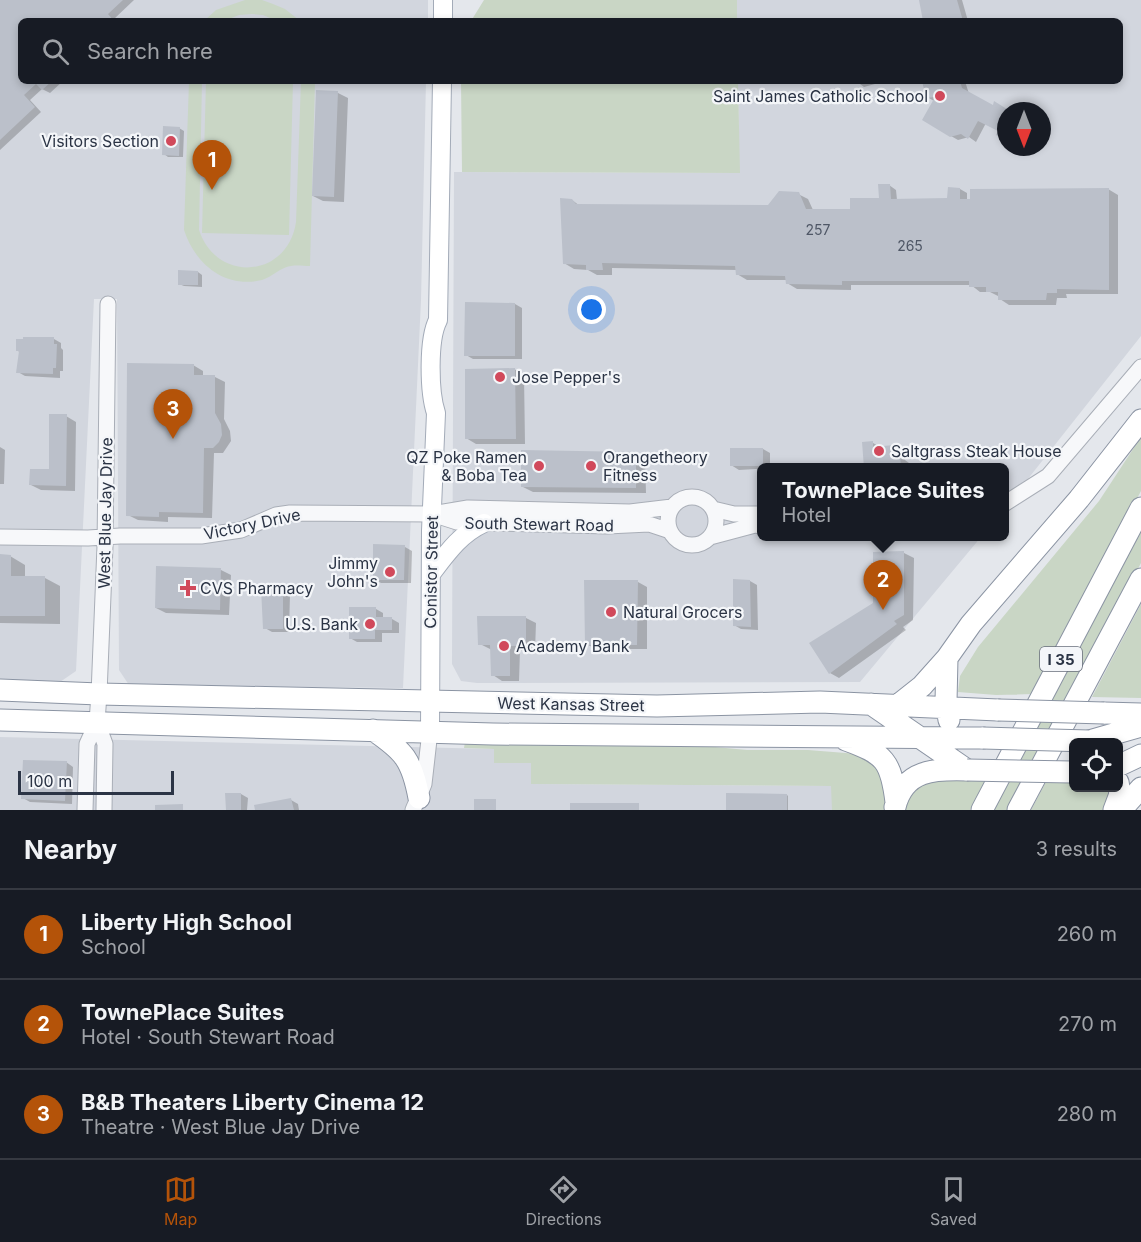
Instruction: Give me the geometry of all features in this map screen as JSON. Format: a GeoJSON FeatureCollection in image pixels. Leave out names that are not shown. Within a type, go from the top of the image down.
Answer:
{"type":"FeatureCollection","features":[{"type":"Feature","properties":{"kind":"highway"},"geometry":{"type":"LineString","coordinates":[[898,705],[922,686],[947,658],[971,624],[1079,499],[1141,420]]}},
{"type":"Feature","properties":{"kind":"highway","name":"I 35"},"geometry":{"type":"LineString","coordinates":[[981,810],[1141,508]]}},
{"type":"Feature","properties":{"kind":"highway","name":"I 35"},"geometry":{"type":"LineString","coordinates":[[1018,810],[1141,579]]}},
{"type":"Feature","properties":{"kind":"highway"},"geometry":{"type":"LineString","coordinates":[[947,658],[946,708],[954,728],[961,733],[979,738],[1069,740]]}},
{"type":"Feature","properties":{"kind":"highway","name":"West Kansas Street"},"geometry":{"type":"LineString","coordinates":[[0,690],[657,706],[762,702],[871,704],[1141,714]]}},
{"type":"Feature","properties":{"kind":"highway"},"geometry":{"type":"LineString","coordinates":[[871,704],[966,770]]}},
{"type":"Feature","properties":{"kind":"highway","name":"West Kansas Street"},"geometry":{"type":"LineString","coordinates":[[0,720],[608,735],[834,735],[979,738]]}},
{"type":"Feature","properties":{"kind":"highway"},"geometry":{"type":"LineString","coordinates":[[1099,738],[1141,726]]}},
{"type":"Feature","properties":{"kind":"highway"},"geometry":{"type":"LineString","coordinates":[[373,730],[392,743],[407,759],[414,775],[416,804]]}},
{"type":"Feature","properties":{"kind":"highway"},"geometry":{"type":"LineString","coordinates":[[834,735],[868,748],[888,765],[892,775],[895,806]]}},
{"type":"Feature","properties":{"kind":"highway"},"geometry":{"type":"LineString","coordinates":[[1123,742],[1141,743]]}},
{"type":"Feature","properties":{"kind":"highway"},"geometry":{"type":"LineString","coordinates":[[1123,764],[1141,755]]}},
{"type":"Feature","properties":{"kind":"highway"},"geometry":{"type":"LineString","coordinates":[[895,806],[903,789],[912,779],[924,772],[936,769],[1069,772]]}},
{"type":"Feature","properties":{"kind":"highway"},"geometry":{"type":"LineString","coordinates":[[1121,810],[1141,788]]}},
{"type":"Feature","properties":{"kind":"highway"},"geometry":{"type":"LineString","coordinates":[[1114,810],[1120,792]]}},
{"type":"Feature","properties":{"kind":"main road"},"geometry":{"type":"LineString","coordinates":[[443,0],[443,18]]}},
{"type":"Feature","properties":{"kind":"main road","name":"Conistor Street"},"geometry":{"type":"LineString","coordinates":[[430,731],[432,514],[436,412],[443,398],[444,331],[438,320],[442,84]]}},
{"type":"Feature","properties":{"kind":"main road"},"geometry":{"type":"LineString","coordinates":[[431,574],[460,537],[484,523]]}},
{"type":"Feature","properties":{"kind":"street","name":"West Blue Jay Drive"},"geometry":{"type":"LineString","coordinates":[[97,722],[105,536],[108,304]]}},
{"type":"Feature","properties":{"kind":"street"},"geometry":{"type":"LineString","coordinates":[[1009,501],[1048,476],[1141,367]]}},
{"type":"Feature","properties":{"kind":"street"},"geometry":{"type":"LineString","coordinates":[[757,514],[734,514],[713,508],[701,499],[693,497],[678,501],[672,507],[669,515],[670,531],[681,542],[688,545],[696,545],[710,537],[757,525]]}},
{"type":"Feature","properties":{"kind":"street","name":"South Stewart Road"},"geometry":{"type":"LineString","coordinates":[[432,514],[468,508],[630,512],[672,507]]}},
{"type":"Feature","properties":{"kind":"street"},"geometry":{"type":"LineString","coordinates":[[710,537],[716,524],[713,508]]}},
{"type":"Feature","properties":{"kind":"street","name":"Victory Drive"},"geometry":{"type":"LineString","coordinates":[[0,537],[182,537],[241,530],[276,515],[290,513],[432,514]]}},
{"type":"Feature","properties":{"kind":"street","name":"South Stewart Road"},"geometry":{"type":"LineString","coordinates":[[432,514],[457,522],[607,526],[649,524],[670,531]]}},
{"type":"Feature","properties":{"kind":"street"},"geometry":{"type":"LineString","coordinates":[[85,810],[87,744],[97,722]]}},
{"type":"Feature","properties":{"kind":"street"},"geometry":{"type":"LineString","coordinates":[[97,722],[105,744],[104,810]]}},
{"type":"Feature","properties":{"kind":"street"},"geometry":{"type":"LineString","coordinates":[[416,804],[427,770],[430,731]]}},
{"type":"Feature","properties":{"kind":"shaded area"},"geometry":{"type":"Polygon","coordinates":[[[0,0],[428,0],[428,18],[18,18],[18,84],[426,84],[421,300],[403,688],[129,685],[119,670],[117,299],[94,299],[76,671],[60,682],[0,680],[0,0]]]}},
{"type":"Feature","properties":{"kind":"shaded area"},"geometry":{"type":"Polygon","coordinates":[[[737,0],[1141,0],[1141,336],[1009,503],[1009,463],[757,463],[757,541],[978,541],[860,682],[477,683],[461,681],[452,664],[454,172],[739,173],[738,84],[1123,84],[1123,18],[737,18],[737,0]]]}},
{"type":"Feature","properties":{"kind":"shaded area"},"geometry":{"type":"Polygon","coordinates":[[[0,737],[494,749],[494,763],[531,763],[532,784],[832,786],[832,810],[0,810],[0,737]]]}},
{"type":"Feature","properties":{"kind":"green space"},"geometry":{"type":"Polygon","coordinates":[[[245,0],[262,0],[285,9],[296,18],[270,18],[252,14],[232,18],[207,18],[216,10],[245,0]]]}},
{"type":"Feature","properties":{"kind":"green space"},"geometry":{"type":"Polygon","coordinates":[[[484,0],[737,0],[737,18],[473,18],[484,0]]]}},
{"type":"Feature","properties":{"kind":"green space"},"geometry":{"type":"Polygon","coordinates":[[[189,84],[202,84],[199,230],[208,247],[221,259],[235,266],[251,267],[267,263],[280,254],[290,241],[296,222],[301,84],[315,84],[310,266],[287,267],[262,280],[236,281],[213,271],[204,263],[189,242],[184,230],[189,84]]]}},
{"type":"Feature","properties":{"kind":"green space"},"geometry":{"type":"Polygon","coordinates":[[[206,84],[293,84],[289,235],[202,233],[206,84]]]}},
{"type":"Feature","properties":{"kind":"green space"},"geometry":{"type":"Polygon","coordinates":[[[461,84],[738,84],[740,173],[462,172],[461,84]]]}},
{"type":"Feature","properties":{"kind":"green space"},"geometry":{"type":"Polygon","coordinates":[[[1141,437],[1141,491],[1033,694],[996,695],[958,692],[960,676],[978,647],[1099,501],[1141,437]]]}},
{"type":"Feature","properties":{"kind":"green space"},"geometry":{"type":"Polygon","coordinates":[[[1141,532],[1141,563],[1009,810],[992,810],[1141,532]]]}},
{"type":"Feature","properties":{"kind":"green space"},"geometry":{"type":"Polygon","coordinates":[[[1141,604],[1141,698],[1092,697],[1141,604]]]}},
{"type":"Feature","properties":{"kind":"green space"},"geometry":{"type":"Polygon","coordinates":[[[465,742],[683,744],[747,750],[808,750],[858,754],[873,758],[887,784],[884,810],[832,810],[831,786],[531,784],[531,763],[494,763],[494,749],[464,748],[465,742]]]}},
{"type":"Feature","properties":{"kind":"green space"},"geometry":{"type":"Polygon","coordinates":[[[930,778],[986,779],[970,810],[905,810],[914,791],[930,778]]]}},
{"type":"Feature","properties":{"kind":"green space"},"geometry":{"type":"Polygon","coordinates":[[[1069,779],[1069,792],[1110,792],[1111,801],[1104,810],[1031,810],[1047,780],[1069,779]]]}},
{"type":"Feature","properties":{"kind":"building"},"geometry":{"type":"Polygon","coordinates":[[[0,0],[123,0],[108,14],[111,18],[18,18],[18,84],[36,84],[24,95],[35,107],[0,140],[0,0]]]}},
{"type":"Feature","properties":{"kind":"building"},"geometry":{"type":"Polygon","coordinates":[[[919,0],[957,0],[962,18],[922,18],[919,0]]]}},
{"type":"Feature","properties":{"kind":"building"},"geometry":{"type":"Polygon","coordinates":[[[36,84],[49,84],[42,90],[36,84]]]}},
{"type":"Feature","properties":{"kind":"building"},"geometry":{"type":"Polygon","coordinates":[[[923,84],[961,84],[962,88],[993,105],[994,101],[997,103],[997,130],[978,121],[968,139],[961,134],[950,137],[922,120],[935,97],[926,98],[923,84]]]}},
{"type":"Feature","properties":{"kind":"building"},"geometry":{"type":"Polygon","coordinates":[[[316,90],[338,91],[334,197],[312,196],[316,90]]]}},
{"type":"Feature","properties":{"kind":"building","name":"Visitors Section"},"geometry":{"type":"Polygon","coordinates":[[[163,126],[180,127],[179,156],[162,155],[163,126]]]}},
{"type":"Feature","properties":{"kind":"building"},"geometry":{"type":"Polygon","coordinates":[[[878,184],[890,184],[891,199],[947,198],[948,187],[960,188],[960,199],[970,199],[970,189],[1109,188],[1109,290],[1057,289],[1057,293],[1047,293],[1046,300],[998,300],[998,292],[986,292],[986,287],[969,287],[969,281],[842,281],[842,285],[786,284],[785,276],[736,275],[735,266],[602,263],[603,270],[586,270],[586,265],[563,264],[560,198],[572,199],[576,204],[768,205],[779,191],[799,192],[806,209],[850,209],[850,198],[879,198],[878,184]]]}},
{"type":"Feature","properties":{"kind":"building"},"geometry":{"type":"Polygon","coordinates":[[[178,270],[198,271],[198,285],[178,285],[178,270]]]}},
{"type":"Feature","properties":{"kind":"building"},"geometry":{"type":"Polygon","coordinates":[[[465,302],[515,303],[515,356],[464,356],[465,302]]]}},
{"type":"Feature","properties":{"kind":"building"},"geometry":{"type":"Polygon","coordinates":[[[23,337],[54,337],[54,344],[57,344],[56,368],[53,368],[53,374],[16,373],[19,351],[16,351],[16,339],[23,339],[23,337]]]}},
{"type":"Feature","properties":{"kind":"building"},"geometry":{"type":"Polygon","coordinates":[[[127,363],[194,364],[194,375],[215,375],[215,413],[221,424],[222,435],[213,448],[204,448],[203,513],[159,512],[159,517],[126,516],[127,363]]]}},
{"type":"Feature","properties":{"kind":"building"},"geometry":{"type":"Polygon","coordinates":[[[515,368],[516,439],[465,439],[465,369],[515,368]]]}},
{"type":"Feature","properties":{"kind":"building"},"geometry":{"type":"Polygon","coordinates":[[[49,414],[67,414],[66,486],[29,485],[30,469],[49,469],[49,414]]]}},
{"type":"Feature","properties":{"kind":"building","name":"Saltgrass Steak House"},"geometry":{"type":"Polygon","coordinates":[[[873,441],[873,447],[894,445],[895,456],[900,455],[901,463],[864,463],[862,442],[873,441]]]}},
{"type":"Feature","properties":{"kind":"building"},"geometry":{"type":"Polygon","coordinates":[[[730,448],[763,448],[763,463],[757,463],[757,466],[730,466],[730,448]]]}},
{"type":"Feature","properties":{"kind":"building"},"geometry":{"type":"Polygon","coordinates":[[[521,450],[636,452],[636,488],[521,487],[521,450]]]}},
{"type":"Feature","properties":{"kind":"building"},"geometry":{"type":"Polygon","coordinates":[[[373,544],[405,545],[404,580],[373,580],[373,544]]]}},
{"type":"Feature","properties":{"kind":"building"},"geometry":{"type":"Polygon","coordinates":[[[904,551],[904,615],[894,621],[897,624],[829,674],[809,643],[873,603],[873,552],[904,551]]]}},
{"type":"Feature","properties":{"kind":"building"},"geometry":{"type":"Polygon","coordinates":[[[0,554],[11,555],[11,576],[45,576],[45,616],[0,616],[0,554]]]}},
{"type":"Feature","properties":{"kind":"building","name":"CVS Pharmacy"},"geometry":{"type":"Polygon","coordinates":[[[156,566],[221,568],[220,610],[155,608],[156,566]]]}},
{"type":"Feature","properties":{"kind":"building"},"geometry":{"type":"Polygon","coordinates":[[[733,579],[750,580],[751,627],[733,626],[733,579]]]}},
{"type":"Feature","properties":{"kind":"building","name":"Natural Grocers"},"geometry":{"type":"Polygon","coordinates":[[[584,580],[638,580],[637,645],[585,645],[584,580]]]}},
{"type":"Feature","properties":{"kind":"building"},"geometry":{"type":"Polygon","coordinates":[[[261,588],[283,588],[283,629],[263,629],[261,588]]]}},
{"type":"Feature","properties":{"kind":"building","name":"U.S. Bank"},"geometry":{"type":"Polygon","coordinates":[[[349,607],[376,607],[376,617],[392,617],[392,630],[375,630],[375,639],[349,639],[349,607]]]}},
{"type":"Feature","properties":{"kind":"building","name":"Academy Bank"},"geometry":{"type":"Polygon","coordinates":[[[477,616],[526,616],[526,646],[510,646],[510,676],[491,676],[490,645],[478,645],[477,616]]]}},
{"type":"Feature","properties":{"kind":"building"},"geometry":{"type":"Polygon","coordinates":[[[23,760],[67,761],[65,801],[21,799],[23,760]]]}},
{"type":"Feature","properties":{"kind":"building"},"geometry":{"type":"Polygon","coordinates":[[[225,793],[241,793],[241,810],[226,810],[225,793]]]}},
{"type":"Feature","properties":{"kind":"building"},"geometry":{"type":"Polygon","coordinates":[[[726,793],[787,794],[787,810],[726,810],[726,793]]]}},
{"type":"Feature","properties":{"kind":"building"},"geometry":{"type":"Polygon","coordinates":[[[291,798],[294,810],[255,810],[254,805],[291,798]]]}},
{"type":"Feature","properties":{"kind":"building"},"geometry":{"type":"Polygon","coordinates":[[[474,799],[496,799],[496,810],[474,810],[474,799]]]}},
{"type":"Feature","properties":{"kind":"building"},"geometry":{"type":"Polygon","coordinates":[[[570,803],[639,803],[639,810],[570,810],[570,803]]]}},
{"type":"Feature","properties":{"kind":"building"},"geometry":{"type":"Polygon","coordinates":[[[183,804],[183,810],[155,810],[155,805],[183,804]]]}},
{"type":"Feature","properties":{"kind":"place","name":"Saint James Catholic School"},"geometry":{"type":"Point","coordinates":[940,96]}},
{"type":"Feature","properties":{"kind":"place","name":"Visitors Section"},"geometry":{"type":"Point","coordinates":[171,141]}},
{"type":"Feature","properties":{"kind":"place","name":"Liberty High School"},"geometry":{"type":"Point","coordinates":[212,190]}},
{"type":"Feature","properties":{"kind":"place","name":"Jose Pepper's"},"geometry":{"type":"Point","coordinates":[500,377]}},
{"type":"Feature","properties":{"kind":"place","name":"B&B Theaters Liberty Cinema 12"},"geometry":{"type":"Point","coordinates":[173,439]}},
{"type":"Feature","properties":{"kind":"place","name":"Saltgrass Steak House"},"geometry":{"type":"Point","coordinates":[879,451]}},
{"type":"Feature","properties":{"kind":"place","name":"QZ Poke Ramen & Boba Tea"},"geometry":{"type":"Point","coordinates":[539,466]}},
{"type":"Feature","properties":{"kind":"place","name":"Orangetheory Fitness"},"geometry":{"type":"Point","coordinates":[591,466]}},
{"type":"Feature","properties":{"kind":"place","name":"Jimmy John's"},"geometry":{"type":"Point","coordinates":[390,572]}},
{"type":"Feature","properties":{"kind":"place","name":"CVS Pharmacy"},"geometry":{"type":"Point","coordinates":[188,588]}},
{"type":"Feature","properties":{"kind":"place","name":"TownePlace Suites"},"geometry":{"type":"Point","coordinates":[883,610]}},
{"type":"Feature","properties":{"kind":"place","name":"Natural Grocers"},"geometry":{"type":"Point","coordinates":[611,612]}},
{"type":"Feature","properties":{"kind":"place","name":"U.S. Bank"},"geometry":{"type":"Point","coordinates":[370,624]}},
{"type":"Feature","properties":{"kind":"place","name":"Academy Bank"},"geometry":{"type":"Point","coordinates":[504,646]}}]}
